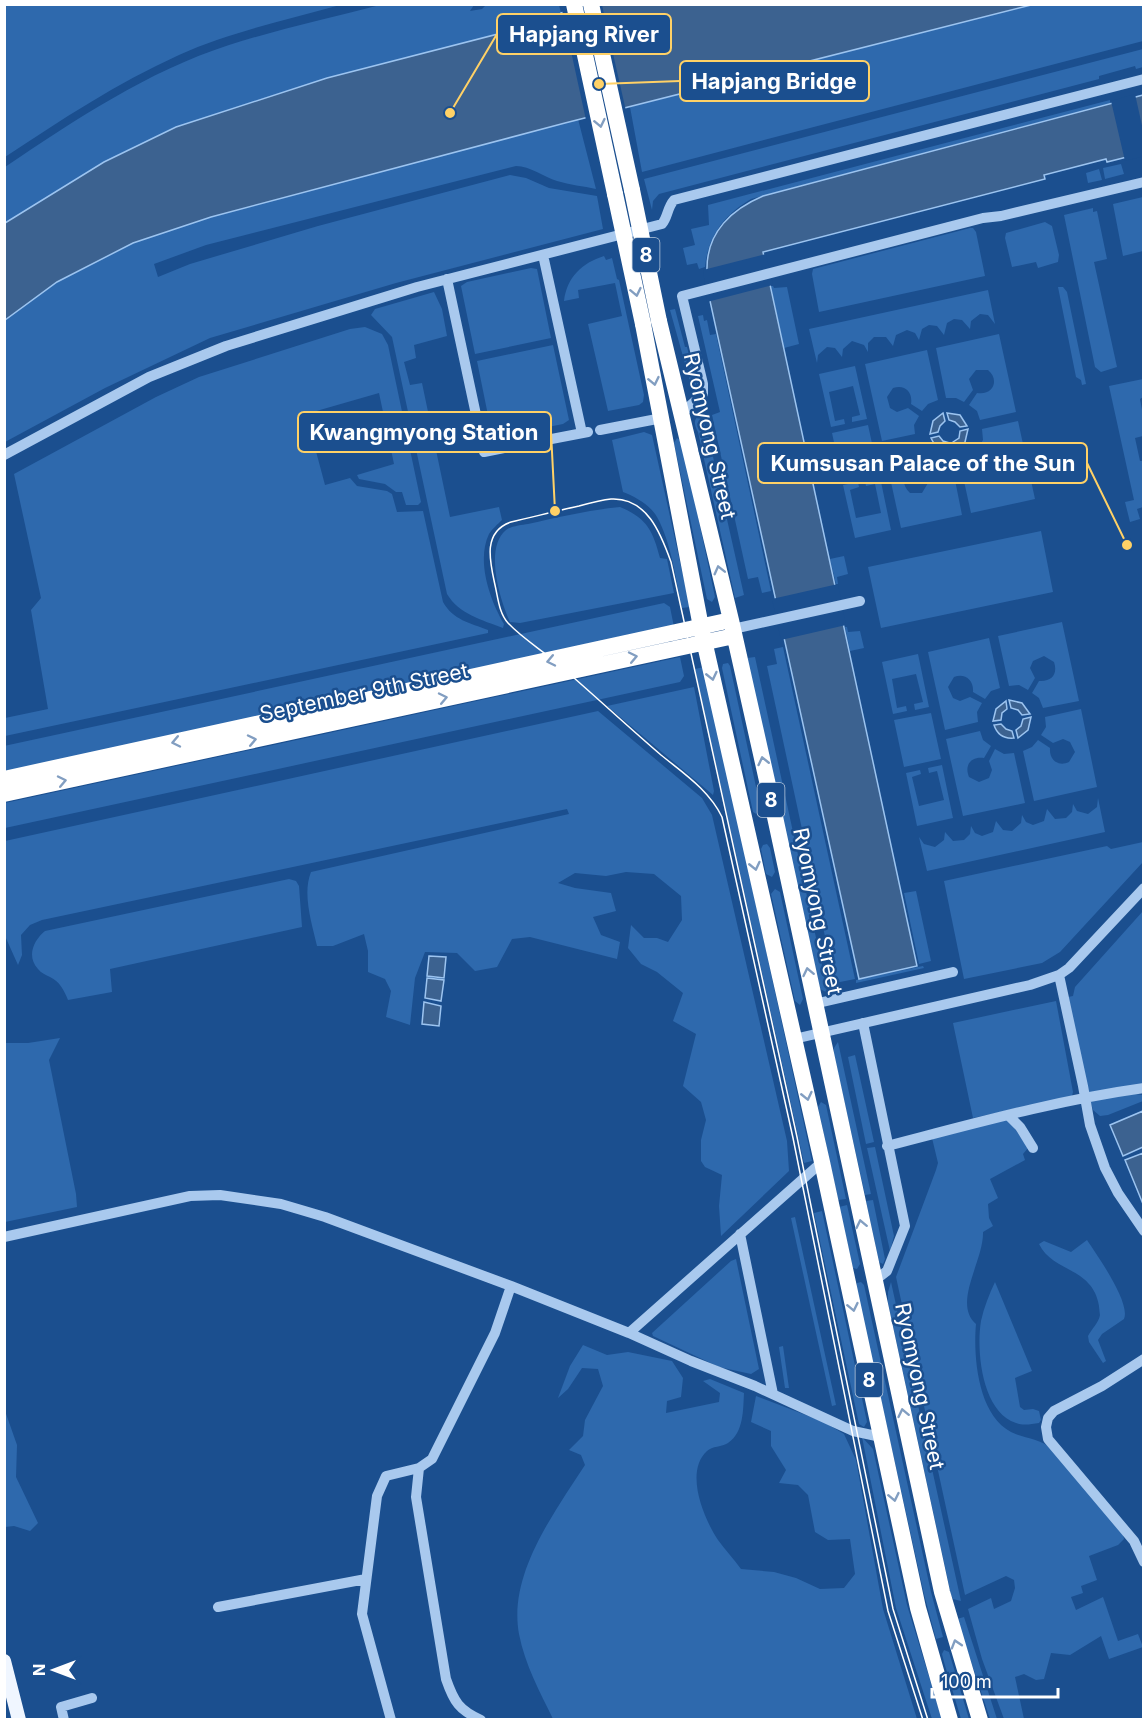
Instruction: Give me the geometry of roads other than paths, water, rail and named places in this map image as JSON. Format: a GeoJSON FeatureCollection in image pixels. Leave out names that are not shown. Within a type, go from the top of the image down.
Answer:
{"type":"FeatureCollection","features":[{"type":"Feature","properties":{"kind":"highway","name":"Ryomyong Street"},"geometry":{"type":"LineString","coordinates":[[574,4],[615,194],[651,322],[681,414],[732,628],[772,803],[942,1592],[980,1719]]}},
{"type":"Feature","properties":{"kind":"highway","name":"Ryomyong Street"},"geometry":{"type":"LineString","coordinates":[[591,4],[632,190],[662,418],[703,634],[822,1162],[918,1608],[950,1719]]}},
{"type":"Feature","properties":{"kind":"highway","name":"September 9th Street"},"geometry":{"type":"LineString","coordinates":[[4,779],[732,628]]}},
{"type":"Feature","properties":{"kind":"highway","name":"September 9th Street"},"geometry":{"type":"LineString","coordinates":[[4,794],[703,634]]}},
{"type":"Feature","properties":{"kind":"main road"},"geometry":{"type":"LineString","coordinates":[[4,1661],[19,1719]]}},
{"type":"Feature","properties":{"kind":"street"},"geometry":{"type":"LineString","coordinates":[[4,455],[149,377],[226,346],[447,279],[662,224],[668,207],[674,200],[1143,79]]}},
{"type":"Feature","properties":{"kind":"street"},"geometry":{"type":"LineString","coordinates":[[681,414],[703,394],[703,384],[682,296],[983,218],[1001,216],[1143,182]]}},
{"type":"Feature","properties":{"kind":"street"},"geometry":{"type":"LineString","coordinates":[[447,279],[484,452],[585,433],[543,255]]}},
{"type":"Feature","properties":{"kind":"street"},"geometry":{"type":"LineString","coordinates":[[600,430],[662,418]]}},
{"type":"Feature","properties":{"kind":"street"},"geometry":{"type":"LineString","coordinates":[[732,628],[860,601]]}},
{"type":"Feature","properties":{"kind":"street"},"geometry":{"type":"LineString","coordinates":[[794,1039],[1030,985],[1059,975],[1080,957],[1143,888]]}},
{"type":"Feature","properties":{"kind":"street"},"geometry":{"type":"LineString","coordinates":[[814,1004],[953,972]]}},
{"type":"Feature","properties":{"kind":"street"},"geometry":{"type":"LineString","coordinates":[[1059,975],[1090,1125],[1105,1168],[1143,1231]]}},
{"type":"Feature","properties":{"kind":"street"},"geometry":{"type":"LineString","coordinates":[[863,1023],[905,1226],[887,1271],[874,1281]]}},
{"type":"Feature","properties":{"kind":"street"},"geometry":{"type":"LineString","coordinates":[[887,1146],[1008,1115],[1143,1088]]}},
{"type":"Feature","properties":{"kind":"street"},"geometry":{"type":"LineString","coordinates":[[1008,1115],[1020,1127],[1033,1148]]}},
{"type":"Feature","properties":{"kind":"street"},"geometry":{"type":"LineString","coordinates":[[629,1333],[822,1162]]}},
{"type":"Feature","properties":{"kind":"street"},"geometry":{"type":"LineString","coordinates":[[4,1237],[190,1196],[238,1197],[281,1204],[325,1217],[511,1286],[629,1333],[854,1431],[881,1437]]}},
{"type":"Feature","properties":{"kind":"street"},"geometry":{"type":"LineString","coordinates":[[740,1234],[773,1394]]}},
{"type":"Feature","properties":{"kind":"street"},"geometry":{"type":"LineString","coordinates":[[391,1719],[362,1614],[377,1496],[386,1476],[419,1468],[432,1459],[495,1333],[511,1286]]}},
{"type":"Feature","properties":{"kind":"street"},"geometry":{"type":"LineString","coordinates":[[1143,1359],[1102,1386],[1054,1411],[1048,1418],[1046,1426],[1048,1438],[1134,1541],[1143,1562]]}},
{"type":"Feature","properties":{"kind":"street"},"geometry":{"type":"LineString","coordinates":[[419,1468],[416,1497],[446,1679],[456,1703],[469,1714],[482,1719]]}},
{"type":"Feature","properties":{"kind":"street"},"geometry":{"type":"LineString","coordinates":[[218,1607],[366,1579]]}},
{"type":"Feature","properties":{"kind":"street"},"geometry":{"type":"LineString","coordinates":[[64,1719],[61,1707],[92,1698]]}},
{"type":"Feature","properties":{"kind":"tram line"},"geometry":{"type":"LineString","coordinates":[[923,1720],[888,1611],[793,1138],[722,817],[710,798],[695,783],[505,619],[498,600],[491,567],[490,549],[496,533],[511,522],[599,501],[624,500],[634,504],[651,519],[671,562],[797,1137],[893,1609],[928,1720]]}},
{"type":"Feature","properties":{"kind":"place","name":"Hapjang Bridge"},"geometry":{"type":"Point","coordinates":[599,84]}},
{"type":"Feature","properties":{"kind":"place","name":"Hapjang River"},"geometry":{"type":"Point","coordinates":[450,113]}},
{"type":"Feature","properties":{"kind":"place","name":"Kwangmyong Station"},"geometry":{"type":"Point","coordinates":[555,511]}},
{"type":"Feature","properties":{"kind":"place","name":"Kumsusan Palace of the Sun"},"geometry":{"type":"Point","coordinates":[1127,545]}}]}
